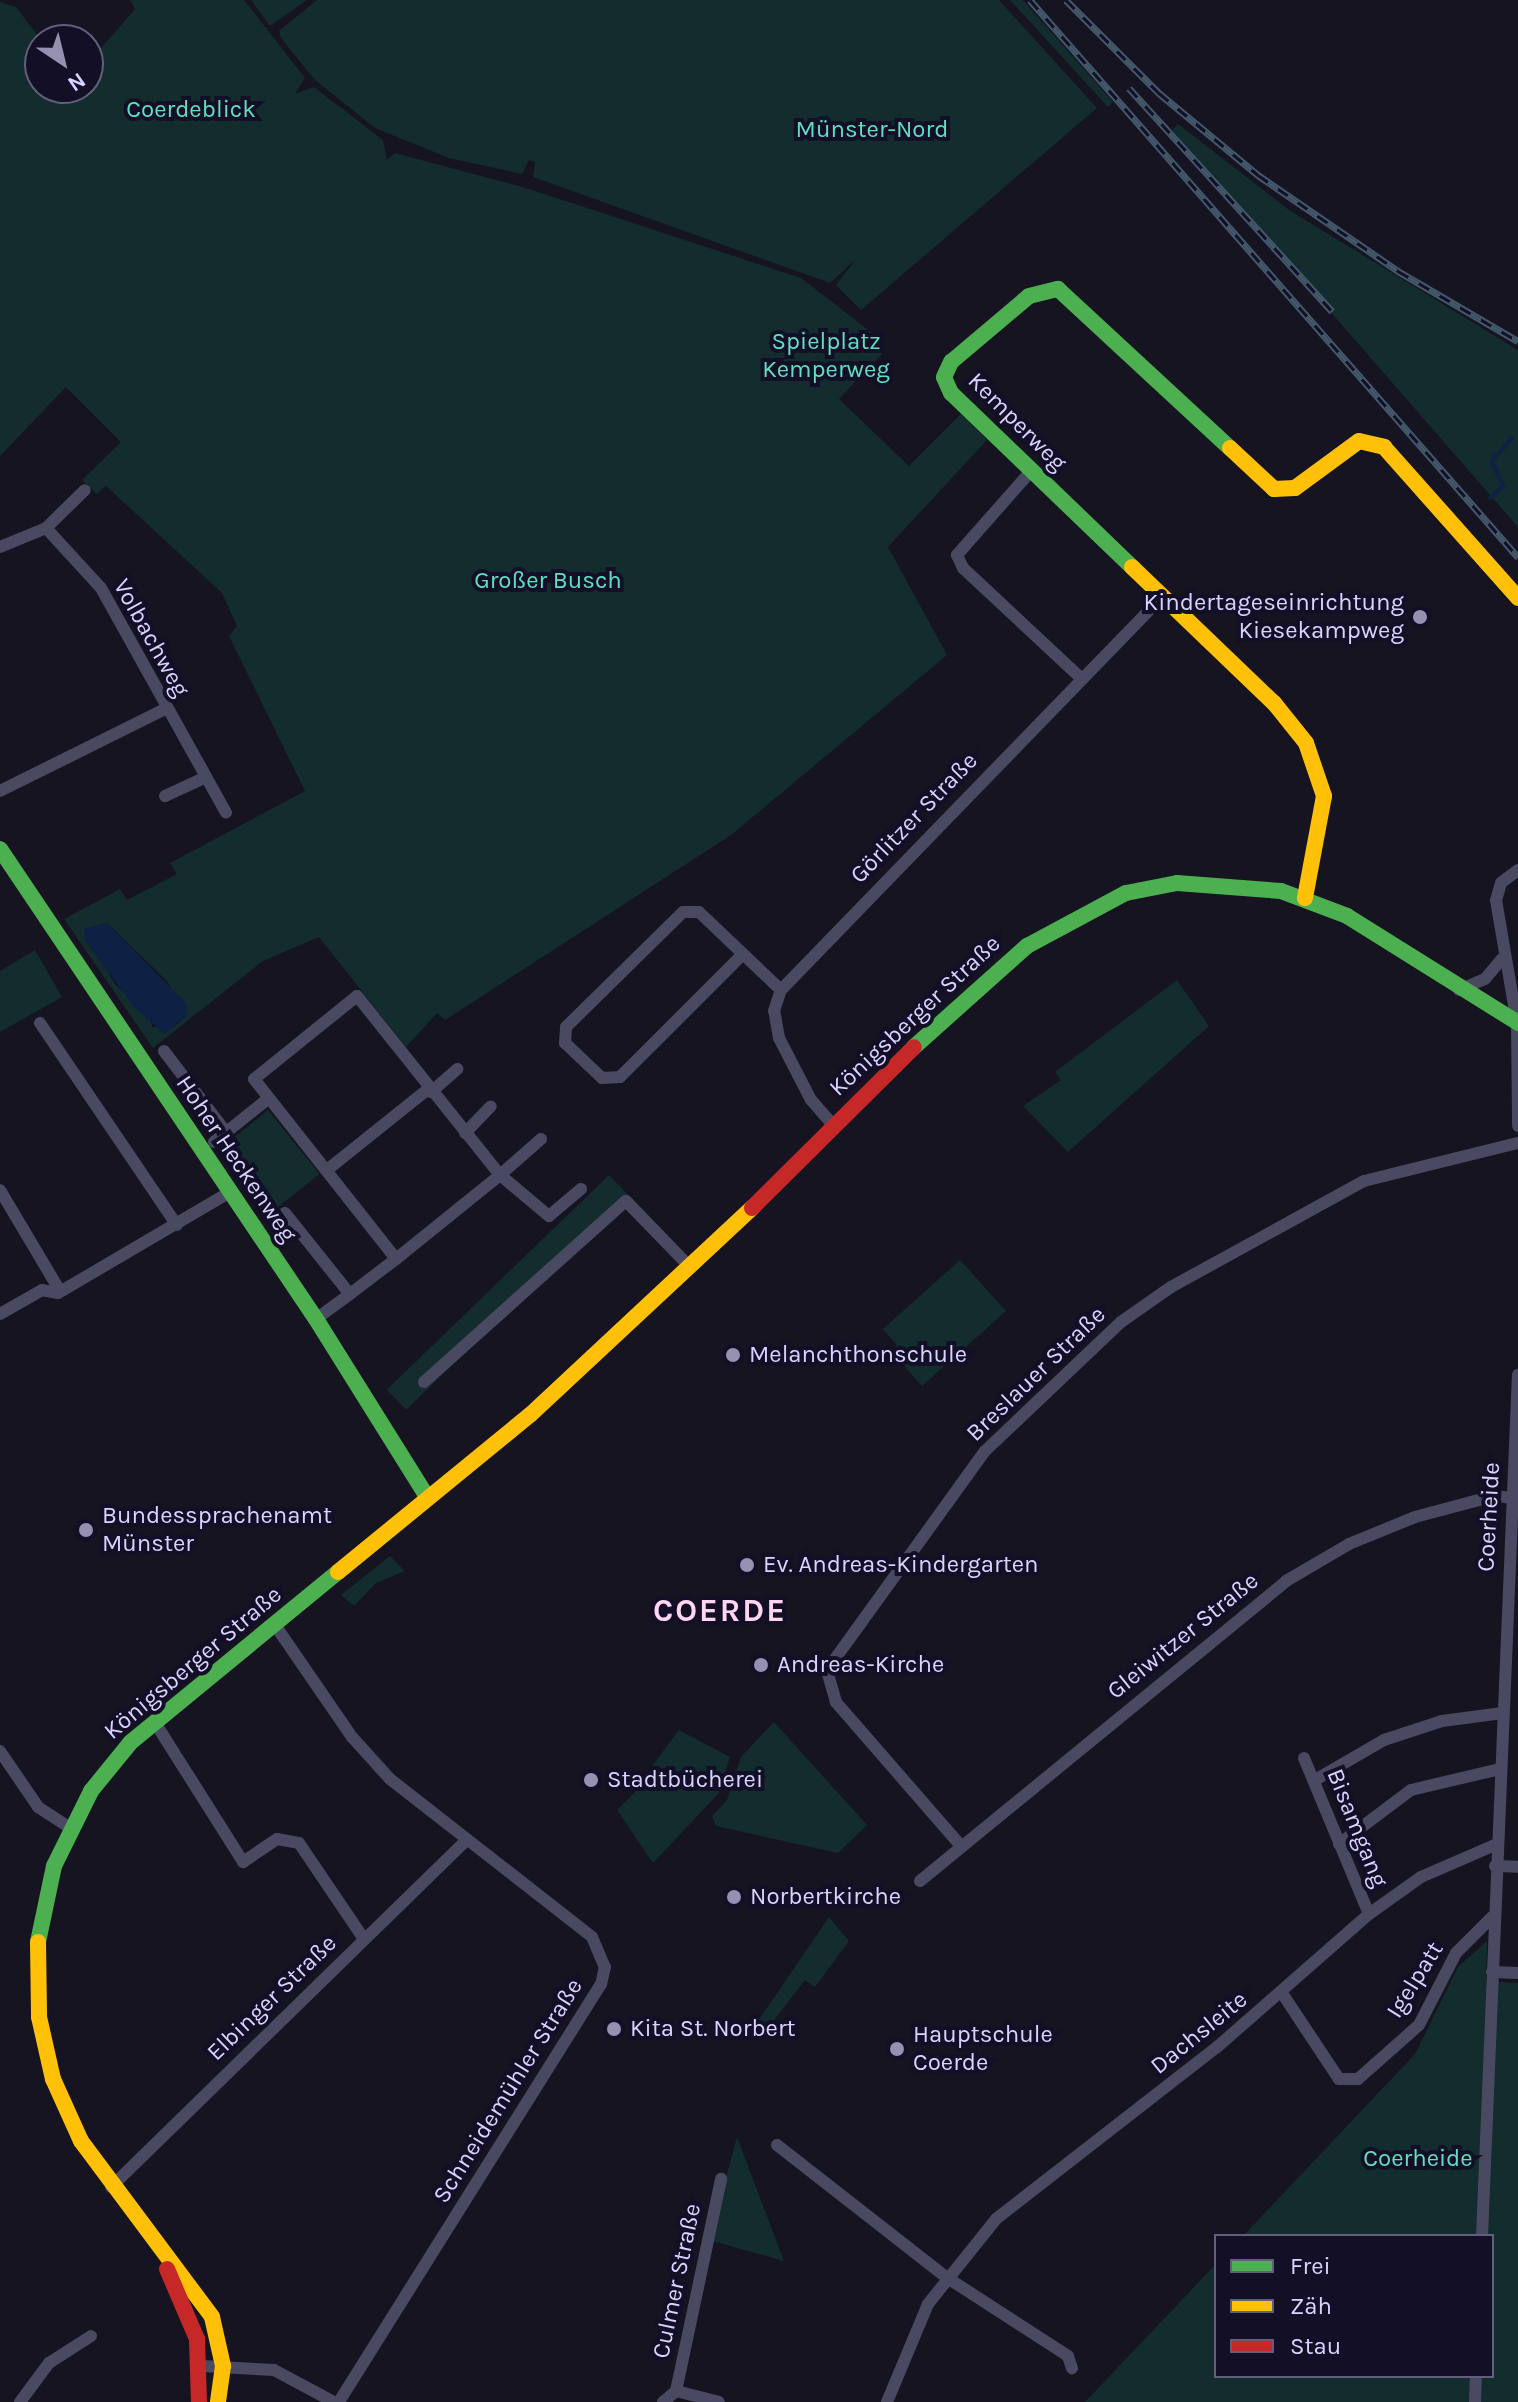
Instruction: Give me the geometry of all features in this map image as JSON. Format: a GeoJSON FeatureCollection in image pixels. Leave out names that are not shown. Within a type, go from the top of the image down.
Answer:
{"type":"FeatureCollection","features":[{"type":"Feature","properties":{"kind":"street","name":"Kemperweg"},"geometry":{"type":"LineString","coordinates":[[1305,898],[1323,819],[1317,763],[1274,703],[951,393],[944,377],[951,362],[1047,287],[1069,296],[1274,489],[1295,488],[1349,445],[1368,441],[1384,447],[1518,598]]}},
{"type":"Feature","properties":{"kind":"street"},"geometry":{"type":"LineString","coordinates":[[1031,471],[957,555],[963,568],[1081,678]]}},
{"type":"Feature","properties":{"kind":"street"},"geometry":{"type":"LineString","coordinates":[[0,547],[46,528],[85,490]]}},
{"type":"Feature","properties":{"kind":"street","name":"Volbachweg"},"geometry":{"type":"LineString","coordinates":[[46,528],[101,588],[165,709],[226,813]]}},
{"type":"Feature","properties":{"kind":"street","name":"Görlitzer Straße"},"geometry":{"type":"LineString","coordinates":[[781,990],[1163,596]]}},
{"type":"Feature","properties":{"kind":"street"},"geometry":{"type":"LineString","coordinates":[[0,791],[165,709]]}},
{"type":"Feature","properties":{"kind":"street"},"geometry":{"type":"LineString","coordinates":[[165,796],[204,778]]}},
{"type":"Feature","properties":{"kind":"street","name":"Hoher Heckenweg"},"geometry":{"type":"LineString","coordinates":[[0,849],[316,1319],[428,1498]]}},
{"type":"Feature","properties":{"kind":"street"},"geometry":{"type":"LineString","coordinates":[[1518,870],[1501,883],[1496,900],[1502,959],[1517,1023],[1518,1126]]}},
{"type":"Feature","properties":{"kind":"street","name":"Königsberger Straße"},"geometry":{"type":"LineString","coordinates":[[218,2402],[223,2366],[212,2317],[111,2187],[57,2091],[39,2017],[37,1934],[70,1828],[100,1778],[154,1721],[428,1498],[690,1267],[985,978],[1085,911],[1126,893],[1191,882],[1247,884],[1305,898],[1347,916],[1459,990],[1517,1023]]}},
{"type":"Feature","properties":{"kind":"street"},"geometry":{"type":"LineString","coordinates":[[743,954],[620,1077],[602,1078],[565,1043],[566,1027],[683,912],[699,912],[781,990],[774,1011],[779,1038],[811,1100],[833,1125]]}},
{"type":"Feature","properties":{"kind":"street"},"geometry":{"type":"LineString","coordinates":[[1459,990],[1485,979],[1502,959]]}},
{"type":"Feature","properties":{"kind":"street"},"geometry":{"type":"LineString","coordinates":[[396,1259],[254,1079],[357,996],[500,1175],[549,1216],[581,1189]]}},
{"type":"Feature","properties":{"kind":"street"},"geometry":{"type":"LineString","coordinates":[[40,1023],[177,1225]]}},
{"type":"Feature","properties":{"kind":"street"},"geometry":{"type":"LineString","coordinates":[[164,1051],[226,1132]]}},
{"type":"Feature","properties":{"kind":"street"},"geometry":{"type":"LineString","coordinates":[[327,1170],[457,1069]]}},
{"type":"Feature","properties":{"kind":"street"},"geometry":{"type":"LineString","coordinates":[[214,1142],[269,1098]]}},
{"type":"Feature","properties":{"kind":"street"},"geometry":{"type":"LineString","coordinates":[[465,1133],[491,1106]]}},
{"type":"Feature","properties":{"kind":"street"},"geometry":{"type":"LineString","coordinates":[[316,1319],[396,1259],[541,1139]]}},
{"type":"Feature","properties":{"kind":"street","name":"Breslauer Straße"},"geometry":{"type":"LineString","coordinates":[[961,1846],[836,1702],[827,1670],[984,1452],[1121,1322],[1171,1287],[1364,1181],[1518,1143]]}},
{"type":"Feature","properties":{"kind":"street"},"geometry":{"type":"LineString","coordinates":[[0,1190],[60,1291]]}},
{"type":"Feature","properties":{"kind":"street"},"geometry":{"type":"LineString","coordinates":[[0,1314],[42,1290],[60,1291],[230,1192]]}},
{"type":"Feature","properties":{"kind":"street"},"geometry":{"type":"LineString","coordinates":[[424,1382],[626,1201],[690,1267]]}},
{"type":"Feature","properties":{"kind":"street"},"geometry":{"type":"LineString","coordinates":[[285,1213],[350,1294]]}},
{"type":"Feature","properties":{"kind":"street","name":"Coerheide"},"geometry":{"type":"LineString","coordinates":[[1482,2234],[1495,1845],[1514,1545],[1512,1498],[1518,1375]]}},
{"type":"Feature","properties":{"kind":"street","name":"Gleiwitzer Straße"},"geometry":{"type":"LineString","coordinates":[[920,1881],[1286,1581],[1404,1521],[1494,1496],[1512,1498]]}},
{"type":"Feature","properties":{"kind":"street","name":"Schneidemühler Straße"},"geometry":{"type":"LineString","coordinates":[[275,1625],[352,1737],[465,1842],[592,1937],[604,1955],[603,1976],[337,2402]]}},
{"type":"Feature","properties":{"kind":"street"},"geometry":{"type":"LineString","coordinates":[[1315,1780],[1384,1740],[1442,1721],[1502,1713]]}},
{"type":"Feature","properties":{"kind":"street"},"geometry":{"type":"LineString","coordinates":[[154,1721],[243,1862],[277,1839],[299,1843],[364,1939]]}},
{"type":"Feature","properties":{"kind":"street"},"geometry":{"type":"LineString","coordinates":[[0,1751],[38,1807],[70,1828]]}},
{"type":"Feature","properties":{"kind":"street","name":"Bisamgang"},"geometry":{"type":"LineString","coordinates":[[1304,1758],[1369,1914]]}},
{"type":"Feature","properties":{"kind":"street"},"geometry":{"type":"LineString","coordinates":[[1339,1844],[1411,1790],[1500,1769]]}},
{"type":"Feature","properties":{"kind":"street","name":"Elbinger Straße"},"geometry":{"type":"LineString","coordinates":[[111,2187],[465,1842]]}},
{"type":"Feature","properties":{"kind":"street","name":"Dachsleite"},"geometry":{"type":"LineString","coordinates":[[887,2402],[914,2332],[946,2277],[996,2219],[1282,1993],[1369,1914],[1421,1877],[1495,1845]]}},
{"type":"Feature","properties":{"kind":"street"},"geometry":{"type":"LineString","coordinates":[[1495,1866],[1518,1867]]}},
{"type":"Feature","properties":{"kind":"street","name":"Igelpatt"},"geometry":{"type":"LineString","coordinates":[[1282,1993],[1339,2079],[1358,2079],[1419,2025],[1456,1953],[1492,1917]]}},
{"type":"Feature","properties":{"kind":"street"},"geometry":{"type":"LineString","coordinates":[[1492,1972],[1518,1973]]}},
{"type":"Feature","properties":{"kind":"street"},"geometry":{"type":"LineString","coordinates":[[777,2145],[946,2277],[1068,2356],[1072,2368]]}},
{"type":"Feature","properties":{"kind":"street","name":"Culmer Straße"},"geometry":{"type":"LineString","coordinates":[[663,2402],[676,2391],[721,2179]]}},
{"type":"Feature","properties":{"kind":"street","name":"Königsberger Straße"},"geometry":{"type":"LineString","coordinates":[[153,2242],[187,2307],[202,2366],[199,2402]]}},
{"type":"Feature","properties":{"kind":"street"},"geometry":{"type":"LineString","coordinates":[[20,2402],[49,2363],[91,2336]]}},
{"type":"Feature","properties":{"kind":"street"},"geometry":{"type":"LineString","coordinates":[[202,2366],[274,2370],[337,2402]]}},
{"type":"Feature","properties":{"kind":"street"},"geometry":{"type":"LineString","coordinates":[[1475,2402],[1476,2378]]}},
{"type":"Feature","properties":{"kind":"street","name":"Culmer Straße"},"geometry":{"type":"LineString","coordinates":[[676,2391],[719,2402]]}},
{"type":"Feature","properties":{"kind":"green space","name":"Großer Busch"},"geometry":{"type":"Polygon","coordinates":[[[130,0],[244,0],[305,78],[295,94],[314,87],[383,140],[387,160],[395,153],[526,188],[801,278],[880,339],[883,353],[839,399],[909,466],[961,414],[987,440],[888,547],[947,655],[731,835],[445,1020],[437,1013],[406,1047],[319,937],[263,961],[153,1048],[64,919],[120,889],[127,900],[177,874],[170,863],[305,791],[229,636],[237,626],[222,593],[106,486],[97,494],[82,480],[121,442],[66,387],[0,456],[0,2],[16,7],[29,24],[24,24],[24,104],[104,104],[104,45],[135,9],[130,0]],[[107,923],[85,929],[114,983],[150,1017],[152,1027],[174,1027],[187,1015],[167,981],[107,923]]]}},
{"type":"Feature","properties":{"kind":"green space"},"geometry":{"type":"Polygon","coordinates":[[[251,0],[307,0],[270,26],[251,0]]]}},
{"type":"Feature","properties":{"kind":"green space","name":"Münster-Nord"},"geometry":{"type":"Polygon","coordinates":[[[317,0],[999,0],[1097,108],[861,310],[836,285],[855,260],[830,283],[533,177],[535,162],[529,160],[522,174],[449,158],[375,128],[314,79],[281,38],[279,31],[317,0]]]}},
{"type":"Feature","properties":{"kind":"green space"},"geometry":{"type":"Polygon","coordinates":[[[1010,0],[1023,0],[1113,102],[1108,107],[1010,0]]]}},
{"type":"Feature","properties":{"kind":"green space"},"geometry":{"type":"Polygon","coordinates":[[[1178,124],[1289,210],[1518,350],[1518,527],[1172,130],[1178,124]]]}},
{"type":"Feature","properties":{"kind":"green space"},"geometry":{"type":"Polygon","coordinates":[[[35,950],[62,997],[0,1032],[0,971],[35,950]]]}},
{"type":"Feature","properties":{"kind":"green space"},"geometry":{"type":"Polygon","coordinates":[[[1177,980],[1209,1026],[1068,1152],[1023,1106],[1061,1080],[1055,1072],[1177,980]]]}},
{"type":"Feature","properties":{"kind":"green space"},"geometry":{"type":"Polygon","coordinates":[[[268,1110],[320,1174],[276,1209],[224,1145],[268,1110]]]}},
{"type":"Feature","properties":{"kind":"green space"},"geometry":{"type":"Polygon","coordinates":[[[609,1175],[628,1195],[406,1410],[387,1390],[609,1175]]]}},
{"type":"Feature","properties":{"kind":"green space"},"geometry":{"type":"Polygon","coordinates":[[[960,1260],[1006,1311],[922,1386],[891,1351],[897,1345],[883,1329],[960,1260]]]}},
{"type":"Feature","properties":{"kind":"green space"},"geometry":{"type":"Polygon","coordinates":[[[390,1556],[405,1571],[376,1583],[354,1606],[341,1595],[390,1556]]]}},
{"type":"Feature","properties":{"kind":"green space"},"geometry":{"type":"Polygon","coordinates":[[[774,1722],[867,1825],[838,1853],[716,1826],[712,1816],[727,1800],[741,1757],[774,1722]]]}},
{"type":"Feature","properties":{"kind":"green space"},"geometry":{"type":"Polygon","coordinates":[[[679,1730],[730,1757],[718,1794],[653,1863],[617,1810],[652,1775],[652,1766],[679,1730]]]}},
{"type":"Feature","properties":{"kind":"green space"},"geometry":{"type":"Polygon","coordinates":[[[829,1917],[849,1941],[815,1987],[805,1980],[768,2028],[758,2021],[829,1917]]]}},
{"type":"Feature","properties":{"kind":"green space","name":"Coerheide"},"geometry":{"type":"Polygon","coordinates":[[[1487,1941],[1486,1981],[1518,1983],[1518,2402],[1085,2402],[1214,2266],[1214,2378],[1494,2378],[1494,2234],[1245,2234],[1415,2054],[1458,1967],[1487,1941]]]}},
{"type":"Feature","properties":{"kind":"green space"},"geometry":{"type":"Polygon","coordinates":[[[737,2137],[784,2261],[709,2240],[737,2137]]]}},
{"type":"Feature","properties":{"kind":"water"},"geometry":{"type":"Polygon","coordinates":[[[107,923],[187,1004],[187,1015],[165,1034],[135,1008],[86,942],[84,929],[107,923]]]}},
{"type":"Feature","properties":{"kind":"waterway"},"geometry":{"type":"LineString","coordinates":[[1490,498],[1503,486],[1492,461],[1512,438]]}},
{"type":"Feature","properties":{"kind":"railway"},"geometry":{"type":"LineString","coordinates":[[1030,0],[1518,557]]}},
{"type":"Feature","properties":{"kind":"railway"},"geometry":{"type":"LineString","coordinates":[[1066,0],[1159,93],[1258,175],[1398,271],[1518,341]]}},
{"type":"Feature","properties":{"kind":"railway"},"geometry":{"type":"LineString","coordinates":[[1129,88],[1332,311]]}},
{"type":"Feature","properties":{"kind":"traffic: fast"},"geometry":{"type":"LineString","coordinates":[[1132,567],[951,393],[944,377],[951,362],[1029,296],[1058,289],[1230,448]]}},
{"type":"Feature","properties":{"kind":"traffic: fast"},"geometry":{"type":"LineString","coordinates":[[0,849],[316,1319],[428,1498]]}},
{"type":"Feature","properties":{"kind":"traffic: fast"},"geometry":{"type":"LineString","coordinates":[[914,1047],[1027,946],[1126,893],[1177,883],[1281,891],[1347,916],[1518,1023]]}},
{"type":"Feature","properties":{"kind":"traffic: fast"},"geometry":{"type":"LineString","coordinates":[[38,1942],[54,1866],[91,1791],[131,1742],[338,1572]]}},
{"type":"Feature","properties":{"kind":"traffic: slow"},"geometry":{"type":"LineString","coordinates":[[1230,448],[1274,489],[1295,488],[1359,441],[1384,447],[1518,598]]}},
{"type":"Feature","properties":{"kind":"traffic: slow"},"geometry":{"type":"LineString","coordinates":[[1132,567],[1274,703],[1306,743],[1324,796],[1305,898]]}},
{"type":"Feature","properties":{"kind":"traffic: slow"},"geometry":{"type":"LineString","coordinates":[[338,1572],[530,1415],[752,1208]]}},
{"type":"Feature","properties":{"kind":"traffic: slow"},"geometry":{"type":"LineString","coordinates":[[38,1942],[39,2017],[53,2079],[81,2141],[212,2317],[223,2366],[218,2402]]}},
{"type":"Feature","properties":{"kind":"traffic: jam"},"geometry":{"type":"LineString","coordinates":[[752,1208],[914,1047]]}},
{"type":"Feature","properties":{"kind":"traffic: jam"},"geometry":{"type":"LineString","coordinates":[[167,2269],[197,2339],[199,2402]]}},
{"type":"Feature","properties":{"kind":"place","name":"Kindertageseinrichtung Kiesekampweg"},"geometry":{"type":"Point","coordinates":[1420,617]}},
{"type":"Feature","properties":{"kind":"place","name":"Melanchthonschule"},"geometry":{"type":"Point","coordinates":[733,1355]}},
{"type":"Feature","properties":{"kind":"place","name":"Bundessprachenamt Münster"},"geometry":{"type":"Point","coordinates":[86,1530]}},
{"type":"Feature","properties":{"kind":"place","name":"Ev. Andreas-Kindergarten"},"geometry":{"type":"Point","coordinates":[747,1565]}},
{"type":"Feature","properties":{"kind":"place","name":"Andreas-Kirche"},"geometry":{"type":"Point","coordinates":[761,1665]}},
{"type":"Feature","properties":{"kind":"place","name":"Stadtbücherei"},"geometry":{"type":"Point","coordinates":[591,1780]}},
{"type":"Feature","properties":{"kind":"place","name":"Norbertkirche"},"geometry":{"type":"Point","coordinates":[734,1897]}},
{"type":"Feature","properties":{"kind":"place","name":"Kita St. Norbert"},"geometry":{"type":"Point","coordinates":[614,2029]}},
{"type":"Feature","properties":{"kind":"place","name":"Hauptschule Coerde"},"geometry":{"type":"Point","coordinates":[897,2049]}},
{"type":"Feature","properties":{"kind":"district","name":"COERDE"},"geometry":{"type":"Point","coordinates":[720,1611]}},
{"type":"Feature","properties":{"kind":"park label","name":"Coerdeblick"},"geometry":{"type":"Point","coordinates":[191,110]}},
{"type":"Feature","properties":{"kind":"park label","name":"Spielplatz Kemperweg"},"geometry":{"type":"Point","coordinates":[826,356]}}]}
